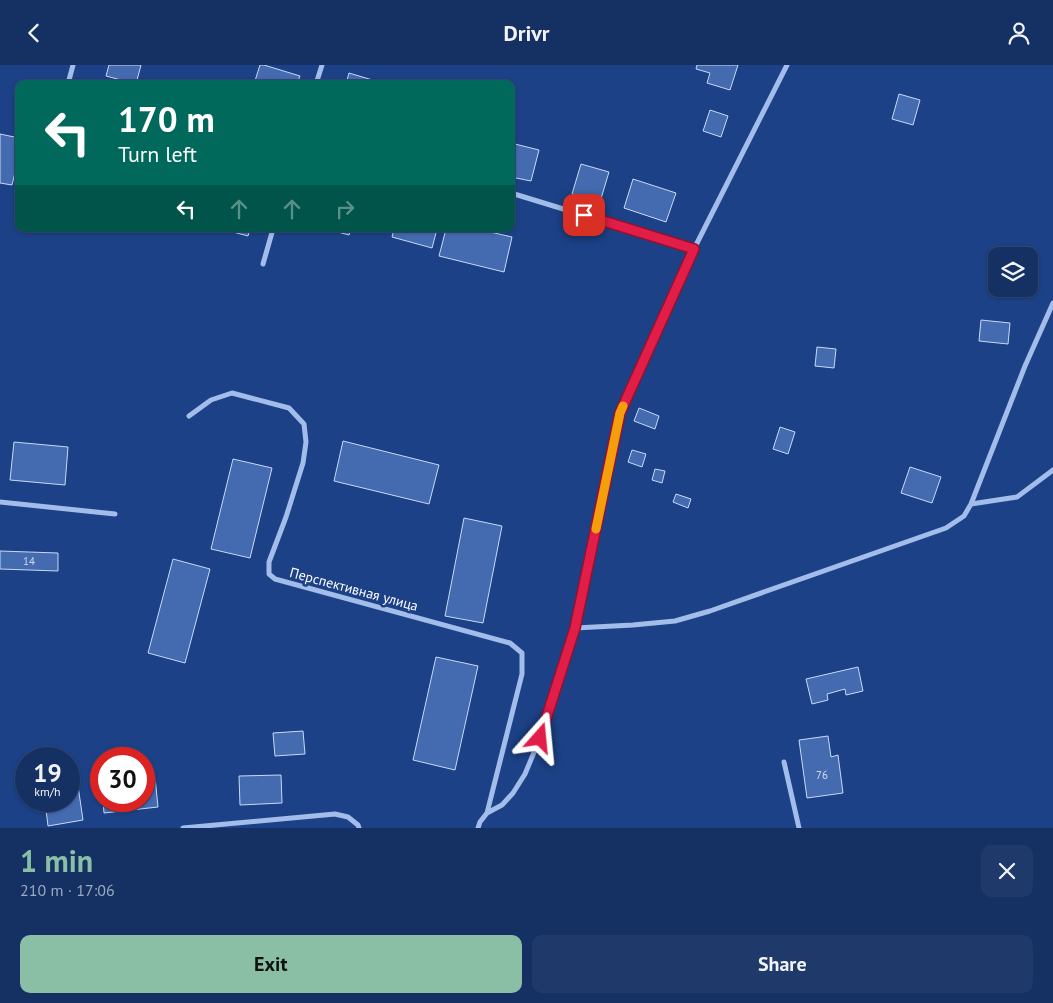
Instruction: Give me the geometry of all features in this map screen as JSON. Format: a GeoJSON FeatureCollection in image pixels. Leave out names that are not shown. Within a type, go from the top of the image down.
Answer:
{"type":"FeatureCollection","features":[{"type":"Feature","properties":{"kind":"street"},"geometry":{"type":"LineString","coordinates":[[69,80],[73,65]]}},
{"type":"Feature","properties":{"kind":"street"},"geometry":{"type":"LineString","coordinates":[[317,80],[322,65]]}},
{"type":"Feature","properties":{"kind":"street"},"geometry":{"type":"LineString","coordinates":[[478,828],[480,822],[488,813],[502,805],[514,793],[525,774],[540,738],[575,628],[620,413],[694,249],[787,65]]}},
{"type":"Feature","properties":{"kind":"street"},"geometry":{"type":"LineString","coordinates":[[515,194],[694,249]]}},
{"type":"Feature","properties":{"kind":"street"},"geometry":{"type":"LineString","coordinates":[[263,265],[272,232]]}},
{"type":"Feature","properties":{"kind":"street"},"geometry":{"type":"LineString","coordinates":[[575,628],[675,621],[710,611],[946,528],[964,516],[971,504],[1025,366],[1053,303]]}},
{"type":"Feature","properties":{"kind":"street","name":"Перспективная улица"},"geometry":{"type":"LineString","coordinates":[[189,415],[210,400],[232,393],[289,408],[304,424],[306,442],[303,463],[269,562],[269,574],[274,579],[510,643],[522,653],[522,675],[488,813]]}},
{"type":"Feature","properties":{"kind":"street"},"geometry":{"type":"LineString","coordinates":[[971,504],[1017,497],[1053,470]]}},
{"type":"Feature","properties":{"kind":"street"},"geometry":{"type":"LineString","coordinates":[[0,502],[116,514]]}},
{"type":"Feature","properties":{"kind":"street"},"geometry":{"type":"LineString","coordinates":[[784,762],[799,828]]}},
{"type":"Feature","properties":{"kind":"street"},"geometry":{"type":"LineString","coordinates":[[183,828],[335,814],[348,817],[359,828]]}},
{"type":"Feature","properties":{"kind":"building"},"geometry":{"type":"Polygon","coordinates":[[[109,65],[141,65],[137,80],[121,80],[106,76],[109,65]]]}},
{"type":"Feature","properties":{"kind":"building"},"geometry":{"type":"Polygon","coordinates":[[[260,65],[300,76],[298,80],[255,80],[260,65]]]}},
{"type":"Feature","properties":{"kind":"building"},"geometry":{"type":"Polygon","coordinates":[[[697,65],[738,65],[730,90],[707,83],[710,73],[696,69],[697,65]]]}},
{"type":"Feature","properties":{"kind":"building"},"geometry":{"type":"Polygon","coordinates":[[[349,73],[373,80],[347,80],[349,73]]]}},
{"type":"Feature","properties":{"kind":"building"},"geometry":{"type":"Polygon","coordinates":[[[899,94],[920,100],[913,125],[892,119],[899,94]]]}},
{"type":"Feature","properties":{"kind":"building"},"geometry":{"type":"Polygon","coordinates":[[[710,110],[728,116],[721,137],[703,131],[710,110]]]}},
{"type":"Feature","properties":{"kind":"building"},"geometry":{"type":"Polygon","coordinates":[[[0,134],[15,137],[15,173],[12,185],[0,183],[0,134]]]}},
{"type":"Feature","properties":{"kind":"building"},"geometry":{"type":"Polygon","coordinates":[[[515,144],[539,150],[531,181],[515,178],[515,144]]]}},
{"type":"Feature","properties":{"kind":"building"},"geometry":{"type":"Polygon","coordinates":[[[581,164],[609,172],[600,202],[572,194],[581,164]]]}},
{"type":"Feature","properties":{"kind":"building"},"geometry":{"type":"Polygon","coordinates":[[[633,179],[676,193],[666,222],[624,208],[633,179]]]}},
{"type":"Feature","properties":{"kind":"building"},"geometry":{"type":"Polygon","coordinates":[[[233,232],[249,232],[248,236],[233,232]]]}},
{"type":"Feature","properties":{"kind":"building"},"geometry":{"type":"Polygon","coordinates":[[[338,232],[350,232],[349,235],[338,232]]]}},
{"type":"Feature","properties":{"kind":"building"},"geometry":{"type":"Polygon","coordinates":[[[393,232],[436,232],[432,248],[392,237],[393,232]]]}},
{"type":"Feature","properties":{"kind":"building"},"geometry":{"type":"Polygon","coordinates":[[[445,232],[490,232],[512,237],[504,272],[439,256],[445,232]]]}},
{"type":"Feature","properties":{"kind":"building"},"geometry":{"type":"Polygon","coordinates":[[[981,320],[1010,323],[1008,344],[979,341],[981,320]]]}},
{"type":"Feature","properties":{"kind":"building"},"geometry":{"type":"Polygon","coordinates":[[[817,347],[836,349],[834,368],[815,366],[817,347]]]}},
{"type":"Feature","properties":{"kind":"building"},"geometry":{"type":"Polygon","coordinates":[[[639,408],[659,416],[655,429],[634,421],[639,408]]]}},
{"type":"Feature","properties":{"kind":"building"},"geometry":{"type":"Polygon","coordinates":[[[780,427],[795,432],[788,454],[773,449],[780,427]]]}},
{"type":"Feature","properties":{"kind":"building"},"geometry":{"type":"Polygon","coordinates":[[[343,441],[439,465],[429,504],[334,481],[343,441]]]}},
{"type":"Feature","properties":{"kind":"building"},"geometry":{"type":"Polygon","coordinates":[[[14,442],[68,447],[65,485],[10,480],[14,442]]]}},
{"type":"Feature","properties":{"kind":"building"},"geometry":{"type":"Polygon","coordinates":[[[632,450],[646,454],[642,467],[628,462],[632,450]]]}},
{"type":"Feature","properties":{"kind":"building"},"geometry":{"type":"Polygon","coordinates":[[[233,459],[272,468],[250,558],[211,549],[233,459]]]}},
{"type":"Feature","properties":{"kind":"building"},"geometry":{"type":"Polygon","coordinates":[[[910,467],[941,477],[932,503],[901,493],[910,467]]]}},
{"type":"Feature","properties":{"kind":"building"},"geometry":{"type":"Polygon","coordinates":[[[655,469],[665,471],[662,483],[652,480],[655,469]]]}},
{"type":"Feature","properties":{"kind":"building"},"geometry":{"type":"Polygon","coordinates":[[[676,494],[691,499],[688,508],[673,502],[676,494]]]}},
{"type":"Feature","properties":{"kind":"building"},"geometry":{"type":"Polygon","coordinates":[[[464,518],[502,526],[483,623],[445,616],[464,518]]]}},
{"type":"Feature","properties":{"kind":"building"},"geometry":{"type":"Polygon","coordinates":[[[0,551],[58,553],[58,571],[0,569],[0,551]]]}},
{"type":"Feature","properties":{"kind":"building"},"geometry":{"type":"Polygon","coordinates":[[[173,559],[210,569],[185,663],[148,653],[173,559]]]}},
{"type":"Feature","properties":{"kind":"building"},"geometry":{"type":"Polygon","coordinates":[[[436,657],[478,666],[455,770],[413,760],[436,657]]]}},
{"type":"Feature","properties":{"kind":"building"},"geometry":{"type":"Polygon","coordinates":[[[858,667],[863,691],[846,695],[845,689],[827,694],[828,700],[812,704],[806,679],[858,667]]]}},
{"type":"Feature","properties":{"kind":"building"},"geometry":{"type":"Polygon","coordinates":[[[303,731],[305,754],[275,756],[273,733],[303,731]]]}},
{"type":"Feature","properties":{"kind":"building"},"geometry":{"type":"Polygon","coordinates":[[[828,736],[831,757],[838,755],[843,793],[807,798],[799,740],[828,736]]]}},
{"type":"Feature","properties":{"kind":"building"},"geometry":{"type":"Polygon","coordinates":[[[281,775],[282,803],[240,805],[239,776],[281,775]]]}},
{"type":"Feature","properties":{"kind":"building"},"geometry":{"type":"Polygon","coordinates":[[[155,777],[158,807],[155,807],[155,777]]]}},
{"type":"Feature","properties":{"kind":"building"},"geometry":{"type":"Polygon","coordinates":[[[80,800],[83,820],[48,826],[46,812],[80,812],[80,800]]]}},
{"type":"Feature","properties":{"kind":"slow traffic"},"geometry":{"type":"LineString","coordinates":[[596,529],[623,406]]}},
{"type":"Feature","properties":{"kind":"route"},"geometry":{"type":"LineString","coordinates":[[540,738],[575,628],[620,413],[694,249],[584,215]]}}]}
